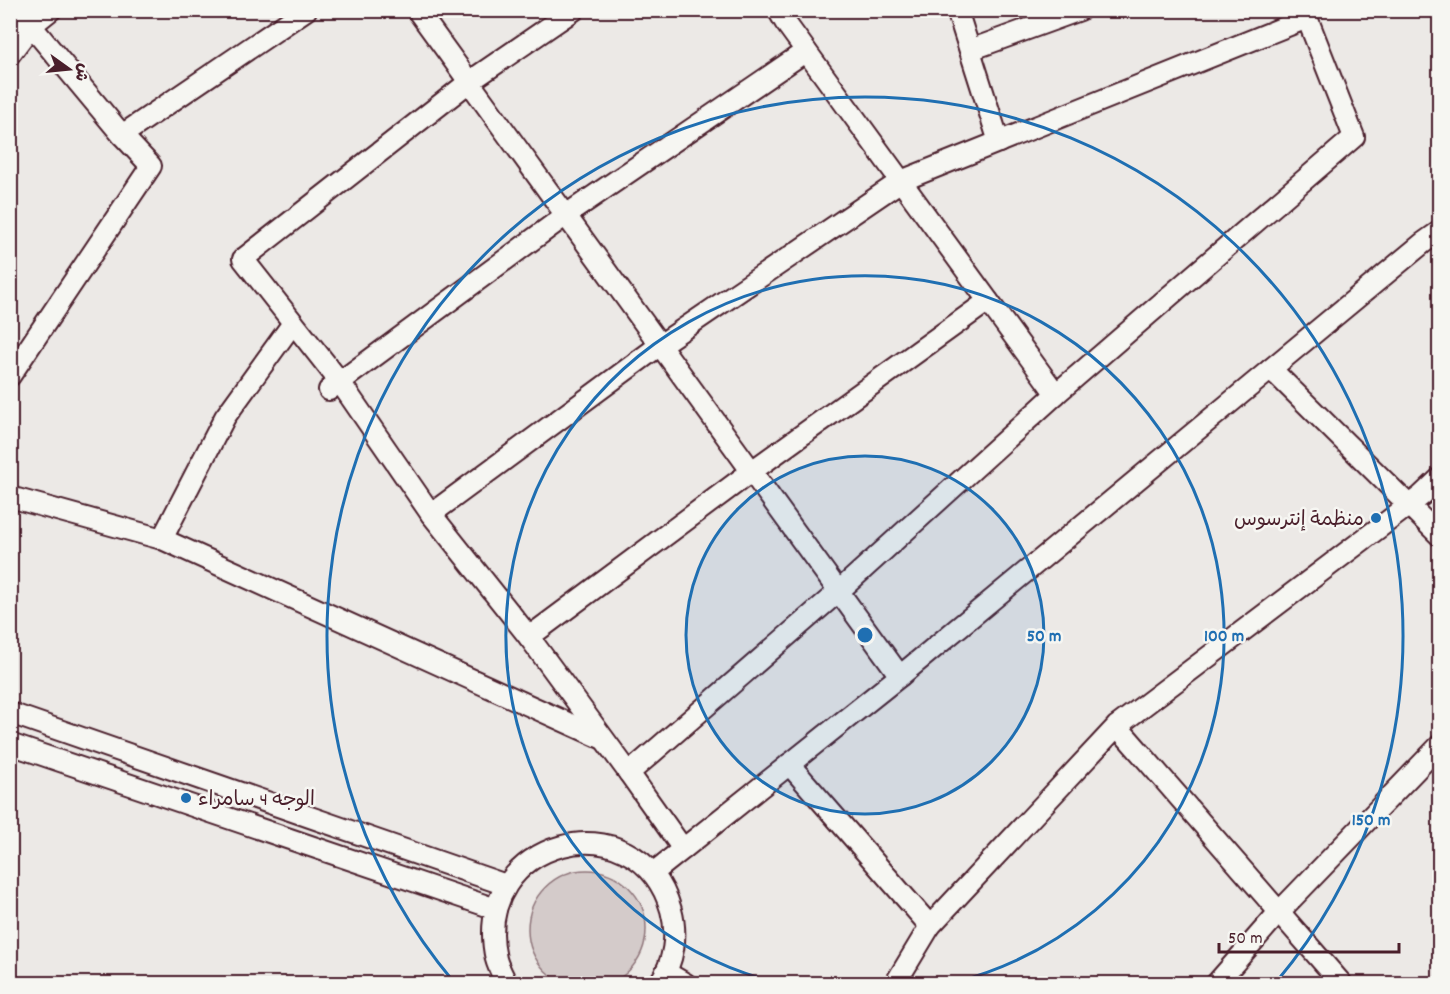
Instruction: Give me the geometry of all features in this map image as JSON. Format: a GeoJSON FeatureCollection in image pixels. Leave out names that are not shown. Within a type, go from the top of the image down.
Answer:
{"type":"FeatureCollection","features":[{"type":"Feature","properties":{"kind":"street"},"geometry":{"type":"LineString","coordinates":[[10,376],[151,166],[18,10]]}},
{"type":"Feature","properties":{"kind":"street"},"geometry":{"type":"LineString","coordinates":[[10,54],[31,26],[51,10]]}},
{"type":"Feature","properties":{"kind":"street"},"geometry":{"type":"LineString","coordinates":[[123,135],[306,10]]}},
{"type":"Feature","properties":{"kind":"street"},"geometry":{"type":"LineString","coordinates":[[417,10],[900,676]]}},
{"type":"Feature","properties":{"kind":"street"},"geometry":{"type":"LineString","coordinates":[[574,10],[469,82],[243,259],[293,323],[335,386],[431,514],[529,637],[683,849]]}},
{"type":"Feature","properties":{"kind":"street"},"geometry":{"type":"LineString","coordinates":[[778,10],[1056,394]]}},
{"type":"Feature","properties":{"kind":"street"},"geometry":{"type":"LineString","coordinates":[[957,10],[999,142]]}},
{"type":"Feature","properties":{"kind":"street"},"geometry":{"type":"LineString","coordinates":[[969,50],[1080,10]]}},
{"type":"Feature","properties":{"kind":"street"},"geometry":{"type":"LineString","coordinates":[[431,514],[660,345],[901,181],[1305,14],[1354,137],[1056,394],[839,591],[629,773]]}},
{"type":"Feature","properties":{"kind":"street"},"geometry":{"type":"LineString","coordinates":[[335,386],[566,215],[806,51]]}},
{"type":"Feature","properties":{"kind":"street"},"geometry":{"type":"LineString","coordinates":[[652,873],[900,676],[1440,231]]}},
{"type":"Feature","properties":{"kind":"street"},"geometry":{"type":"LineString","coordinates":[[529,637],[752,471],[988,301]]}},
{"type":"Feature","properties":{"kind":"street"},"geometry":{"type":"LineString","coordinates":[[162,539],[225,417],[293,323]]}},
{"type":"Feature","properties":{"kind":"street"},"geometry":{"type":"LineString","coordinates":[[1271,369],[1440,536]]}},
{"type":"Feature","properties":{"kind":"street"},"geometry":{"type":"LineString","coordinates":[[896,984],[930,926],[1117,726],[1408,505],[1440,478]]}},
{"type":"Feature","properties":{"kind":"street"},"geometry":{"type":"LineString","coordinates":[[10,497],[162,539],[604,739]]}},
{"type":"Feature","properties":{"kind":"street"},"geometry":{"type":"LineString","coordinates":[[10,713],[506,885]]}},
{"type":"Feature","properties":{"kind":"street"},"geometry":{"type":"LineString","coordinates":[[1117,726],[1342,984]]}},
{"type":"Feature","properties":{"kind":"street"},"geometry":{"type":"LineString","coordinates":[[10,744],[496,909]]}},
{"type":"Feature","properties":{"kind":"street"},"geometry":{"type":"LineString","coordinates":[[1216,984],[1279,912],[1440,745]]}},
{"type":"Feature","properties":{"kind":"street"},"geometry":{"type":"LineString","coordinates":[[789,764],[930,926]]}},
{"type":"Feature","properties":{"kind":"street"},"geometry":{"type":"LineString","coordinates":[[507,984],[496,961],[492,935],[496,909],[506,885],[523,866],[543,852],[567,844],[593,843],[617,849],[636,859],[652,873],[667,895],[674,921],[674,947],[663,978],[686,984]]}},
{"type":"Feature","properties":{"kind":"shaded area"},"geometry":{"type":"Polygon","coordinates":[[[587,870],[610,874],[629,887],[642,906],[646,929],[642,952],[629,971],[610,984],[587,988],[564,984],[545,971],[532,952],[528,929],[532,906],[545,887],[564,874],[587,870]]]}},
{"type":"Feature","properties":{"kind":"place","name":"منظمة إنترسوس"},"geometry":{"type":"Point","coordinates":[1376,518]}},
{"type":"Feature","properties":{"kind":"place","name":"الوجه 4 سامراء"},"geometry":{"type":"Point","coordinates":[186,798]}}]}
